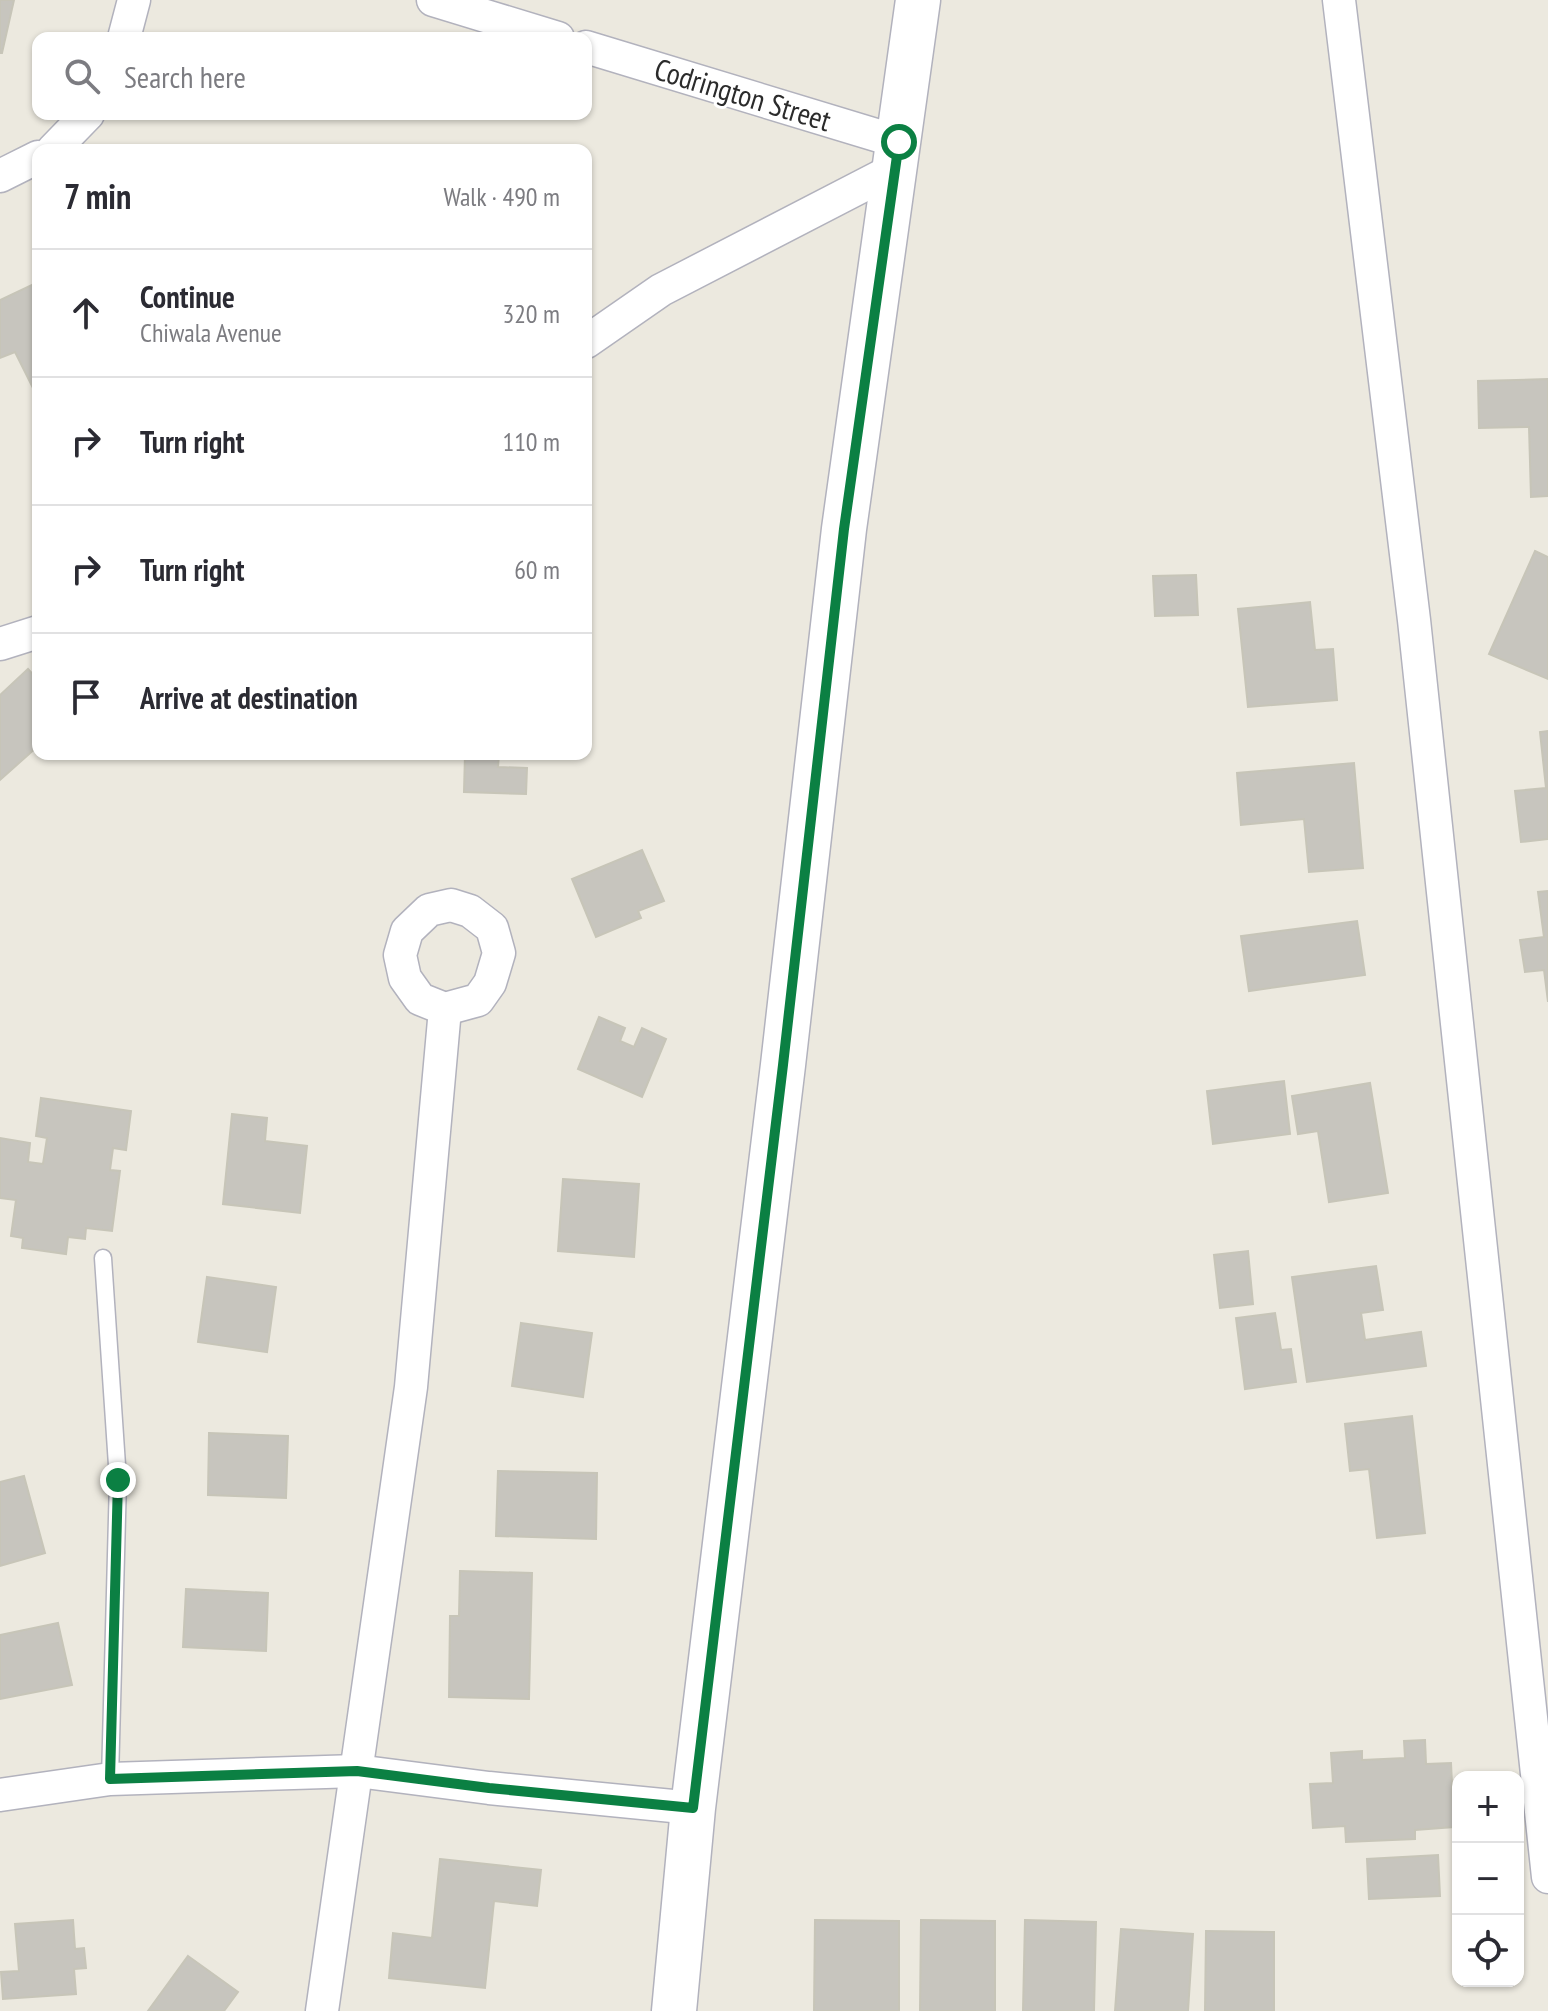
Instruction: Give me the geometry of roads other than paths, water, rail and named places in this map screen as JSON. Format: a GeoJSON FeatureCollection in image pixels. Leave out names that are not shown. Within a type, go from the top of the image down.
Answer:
{"type":"FeatureCollection","features":[{"type":"Feature","properties":{"kind":"main road"},"geometry":{"type":"LineString","coordinates":[[674,2011],[693,1808],[844,529],[918,0]]}},
{"type":"Feature","properties":{"kind":"street"},"geometry":{"type":"LineString","coordinates":[[126,32],[134,0]]}},
{"type":"Feature","properties":{"kind":"street"},"geometry":{"type":"LineString","coordinates":[[433,0],[538,32]]}},
{"type":"Feature","properties":{"kind":"street"},"geometry":{"type":"LineString","coordinates":[[1339,0],[1414,620],[1548,1877]]}},
{"type":"Feature","properties":{"kind":"street","name":"Codrington Street"},"geometry":{"type":"LineString","coordinates":[[592,49],[897,155]]}},
{"type":"Feature","properties":{"kind":"street"},"geometry":{"type":"LineString","coordinates":[[59,144],[82,120]]}},
{"type":"Feature","properties":{"kind":"street"},"geometry":{"type":"LineString","coordinates":[[592,338],[661,290],[897,155]]}},
{"type":"Feature","properties":{"kind":"street"},"geometry":{"type":"LineString","coordinates":[[0,176],[32,160]]}},
{"type":"Feature","properties":{"kind":"street"},"geometry":{"type":"LineString","coordinates":[[0,644],[32,634]]}},
{"type":"Feature","properties":{"kind":"street"},"geometry":{"type":"LineString","coordinates":[[322,2011],[411,1387],[445,1009]]}},
{"type":"Feature","properties":{"kind":"street"},"geometry":{"type":"LineString","coordinates":[[0,1795],[110,1779],[357,1771],[489,1788],[693,1808]]}},
{"type":"Feature","properties":{"kind":"lane"},"geometry":{"type":"LineString","coordinates":[[103,1258],[118,1480],[110,1779]]}}]}
